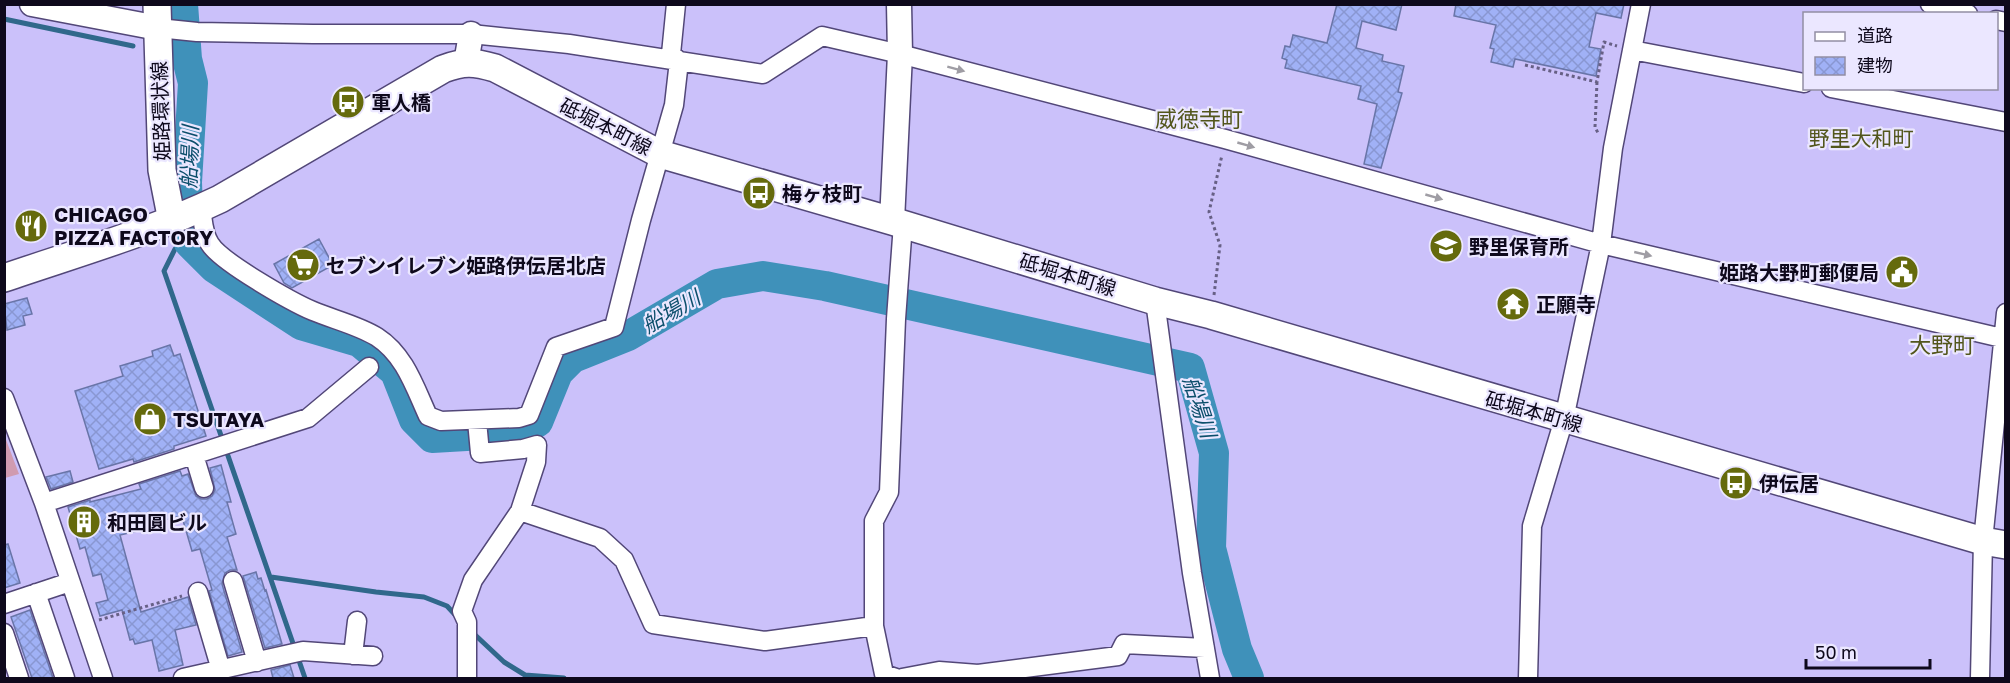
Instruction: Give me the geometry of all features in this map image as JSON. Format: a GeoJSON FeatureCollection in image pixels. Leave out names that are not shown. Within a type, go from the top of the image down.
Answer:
{"type":"FeatureCollection","features":[{"type":"Feature","properties":{"kind":"main road","name":"姫路環状線"},"geometry":{"type":"LineString","coordinates":[[161,21],[162,170],[186,215]]}},
{"type":"Feature","properties":{"kind":"main road","name":"砥堀本町線"},"geometry":{"type":"LineString","coordinates":[[186,215],[220,199],[443,69],[473,62],[495,68],[660,154],[897,222],[1155,301],[1212,315],[1564,420],[1994,543]]}},
{"type":"Feature","properties":{"kind":"main road"},"geometry":{"type":"LineString","coordinates":[[4,278],[186,215]]}},
{"type":"Feature","properties":{"kind":"street"},"geometry":{"type":"LineString","coordinates":[[32,4],[161,21],[197,32],[471,34],[569,44],[763,74],[822,36],[900,54],[1225,139],[1601,244],[2004,339]]}},
{"type":"Feature","properties":{"kind":"street"},"geometry":{"type":"LineString","coordinates":[[676,4],[671,54],[679,61]]}},
{"type":"Feature","properties":{"kind":"street"},"geometry":{"type":"LineString","coordinates":[[896,678],[884,674],[874,626],[874,521],[889,492],[898,295],[899,4]]}},
{"type":"Feature","properties":{"kind":"street"},"geometry":{"type":"LineString","coordinates":[[1528,678],[1532,526],[1564,420],[1601,244],[1613,148],[1641,4]]}},
{"type":"Feature","properties":{"kind":"street"},"geometry":{"type":"LineString","coordinates":[[1930,4],[1960,12]]}},
{"type":"Feature","properties":{"kind":"street"},"geometry":{"type":"LineString","coordinates":[[465,63],[471,34]]}},
{"type":"Feature","properties":{"kind":"street"},"geometry":{"type":"LineString","coordinates":[[1632,50],[1803,83]]}},
{"type":"Feature","properties":{"kind":"street"},"geometry":{"type":"LineString","coordinates":[[186,215],[205,234],[209,243],[226,259],[268,286],[310,310],[377,337],[402,359],[428,416],[441,421],[519,418],[528,415],[556,347],[614,327],[674,105],[679,61]]}},
{"type":"Feature","properties":{"kind":"street"},"geometry":{"type":"LineString","coordinates":[[1841,90],[2006,122]]}},
{"type":"Feature","properties":{"kind":"street"},"geometry":{"type":"LineString","coordinates":[[1155,301],[1164,352],[1192,573],[1210,678]]}},
{"type":"Feature","properties":{"kind":"street"},"geometry":{"type":"LineString","coordinates":[[1980,678],[1994,543],[2006,313]]}},
{"type":"Feature","properties":{"kind":"street"},"geometry":{"type":"LineString","coordinates":[[44,503],[308,418],[369,367]]}},
{"type":"Feature","properties":{"kind":"street"},"geometry":{"type":"LineString","coordinates":[[4,398],[44,503],[102,678]]}},
{"type":"Feature","properties":{"kind":"street"},"geometry":{"type":"LineString","coordinates":[[467,678],[468,622],[462,610],[473,580],[520,511],[536,462],[537,445],[524,449],[480,453],[477,421]]}},
{"type":"Feature","properties":{"kind":"street"},"geometry":{"type":"LineString","coordinates":[[194,455],[204,488]]}},
{"type":"Feature","properties":{"kind":"street"},"geometry":{"type":"LineString","coordinates":[[520,511],[600,538],[624,560],[653,624],[765,641],[874,626]]}},
{"type":"Feature","properties":{"kind":"street"},"geometry":{"type":"LineString","coordinates":[[233,581],[257,662]]}},
{"type":"Feature","properties":{"kind":"street"},"geometry":{"type":"LineString","coordinates":[[4,604],[70,582]]}},
{"type":"Feature","properties":{"kind":"street"},"geometry":{"type":"LineString","coordinates":[[198,592],[221,670]]}},
{"type":"Feature","properties":{"kind":"street"},"geometry":{"type":"LineString","coordinates":[[36,593],[65,678]]}},
{"type":"Feature","properties":{"kind":"street"},"geometry":{"type":"LineString","coordinates":[[353,655],[357,621]]}},
{"type":"Feature","properties":{"kind":"street"},"geometry":{"type":"LineString","coordinates":[[4,633],[19,678]]}},
{"type":"Feature","properties":{"kind":"street"},"geometry":{"type":"LineString","coordinates":[[902,678],[939,671],[978,674],[1118,656],[1124,644],[1205,648]]}},
{"type":"Feature","properties":{"kind":"street"},"geometry":{"type":"LineString","coordinates":[[183,678],[296,653],[373,656]]}},
{"type":"Feature","properties":{"kind":"path"},"geometry":{"type":"LineString","coordinates":[[1613,148],[1600,136],[1595,127],[1597,82],[1604,42],[1632,50]]}},
{"type":"Feature","properties":{"kind":"path"},"geometry":{"type":"LineString","coordinates":[[1526,65],[1597,82]]}},
{"type":"Feature","properties":{"kind":"path"},"geometry":{"type":"LineString","coordinates":[[1212,315],[1220,245],[1209,212],[1225,139]]}},
{"type":"Feature","properties":{"kind":"path"},"geometry":{"type":"LineString","coordinates":[[84,624],[198,592]]}},
{"type":"Feature","properties":{"kind":"shaded area"},"geometry":{"type":"Polygon","coordinates":[[[5,437],[19,474],[4,478],[5,437]]]}},
{"type":"Feature","properties":{"kind":"building"},"geometry":{"type":"Polygon","coordinates":[[[1337,4],[1402,4],[1396,30],[1362,21],[1356,48],[1383,55],[1382,61],[1404,66],[1398,92],[1402,93],[1381,168],[1364,164],[1377,104],[1358,99],[1361,86],[1285,68],[1287,60],[1282,58],[1285,46],[1290,47],[1293,35],[1327,43],[1337,4]]]}},
{"type":"Feature","properties":{"kind":"building"},"geometry":{"type":"Polygon","coordinates":[[[1456,4],[1624,4],[1621,18],[1596,13],[1589,47],[1601,49],[1596,76],[1515,59],[1513,67],[1491,62],[1494,49],[1490,48],[1496,25],[1454,16],[1456,4]]]}},
{"type":"Feature","properties":{"kind":"building","name":"CHICAGO PIZZA FACTORY"},"geometry":{"type":"Polygon","coordinates":[[[22,212],[41,213],[39,240],[20,238],[22,212]]]}},
{"type":"Feature","properties":{"kind":"building","name":"セブンイレブン姫路伊伝居北店"},"geometry":{"type":"Polygon","coordinates":[[[319,239],[333,265],[292,288],[284,283],[274,264],[319,239]]]}},
{"type":"Feature","properties":{"kind":"building"},"geometry":{"type":"Polygon","coordinates":[[[27,298],[32,314],[23,316],[25,325],[7,330],[4,304],[27,298]]]}},
{"type":"Feature","properties":{"kind":"building"},"geometry":{"type":"Polygon","coordinates":[[[170,345],[174,356],[180,354],[206,436],[134,462],[133,459],[99,469],[75,391],[123,376],[120,366],[153,356],[152,351],[170,345]]]}},
{"type":"Feature","properties":{"kind":"building"},"geometry":{"type":"Polygon","coordinates":[[[221,465],[231,502],[227,502],[236,534],[227,537],[237,570],[225,573],[222,584],[242,652],[228,656],[209,591],[212,590],[200,549],[192,551],[182,517],[137,527],[138,531],[120,535],[141,612],[188,597],[196,625],[175,630],[183,665],[159,671],[152,640],[135,644],[133,639],[130,640],[122,610],[100,616],[96,603],[108,600],[101,574],[93,576],[85,547],[80,549],[68,507],[141,489],[139,484],[180,471],[182,476],[188,474],[196,496],[207,499],[215,490],[210,468],[221,465]]]}},
{"type":"Feature","properties":{"kind":"building"},"geometry":{"type":"Polygon","coordinates":[[[70,471],[73,482],[51,489],[46,477],[70,471]]]}},
{"type":"Feature","properties":{"kind":"building"},"geometry":{"type":"Polygon","coordinates":[[[8,544],[20,583],[4,588],[4,545],[8,544]]]}},
{"type":"Feature","properties":{"kind":"building"},"geometry":{"type":"Polygon","coordinates":[[[256,572],[266,590],[282,644],[265,648],[243,576],[256,572]]]}},
{"type":"Feature","properties":{"kind":"building"},"geometry":{"type":"Polygon","coordinates":[[[30,610],[53,678],[32,678],[11,617],[30,610]]]}},
{"type":"Feature","properties":{"kind":"building"},"geometry":{"type":"Polygon","coordinates":[[[290,665],[294,678],[273,678],[271,670],[290,665]]]}},
{"type":"Feature","properties":{"kind":"waterway","name":"船場川"},"geometry":{"type":"LineString","coordinates":[[183,4],[187,59],[193,83],[187,182],[189,243],[214,268],[301,325],[359,342],[395,372],[414,420],[432,438],[520,433],[538,422],[558,373],[573,358],[628,336],[717,284],[763,276],[825,286],[1190,368],[1214,453],[1211,548],[1237,649],[1249,678]]}},
{"type":"Feature","properties":{"kind":"waterway"},"geometry":{"type":"LineString","coordinates":[[4,19],[133,46]]}},
{"type":"Feature","properties":{"kind":"waterway"},"geometry":{"type":"LineString","coordinates":[[189,243],[175,249],[164,271],[305,678]]}},
{"type":"Feature","properties":{"kind":"waterway"},"geometry":{"type":"LineString","coordinates":[[271,577],[424,597],[447,606],[459,619]]}},
{"type":"Feature","properties":{"kind":"waterway"},"geometry":{"type":"LineString","coordinates":[[472,632],[504,662],[525,675],[564,678]]}},
{"type":"Feature","properties":{"kind":"place","name":"軍人橋"},"geometry":{"type":"Point","coordinates":[348,102]}},
{"type":"Feature","properties":{"kind":"place","name":"梅ヶ枝町"},"geometry":{"type":"Point","coordinates":[759,193]}},
{"type":"Feature","properties":{"kind":"place","name":"CHICAGO PIZZA FACTORY"},"geometry":{"type":"Point","coordinates":[31,226]}},
{"type":"Feature","properties":{"kind":"place","name":"野里保育所"},"geometry":{"type":"Point","coordinates":[1446,246]}},
{"type":"Feature","properties":{"kind":"place","name":"セブンイレブン姫路伊伝居北店"},"geometry":{"type":"Point","coordinates":[303,265]}},
{"type":"Feature","properties":{"kind":"place","name":"姫路大野町郵便局"},"geometry":{"type":"Point","coordinates":[1902,272]}},
{"type":"Feature","properties":{"kind":"place","name":"正願寺"},"geometry":{"type":"Point","coordinates":[1513,304]}},
{"type":"Feature","properties":{"kind":"place","name":"TSUTAYA"},"geometry":{"type":"Point","coordinates":[150,419]}},
{"type":"Feature","properties":{"kind":"place","name":"伊伝居"},"geometry":{"type":"Point","coordinates":[1736,483]}},
{"type":"Feature","properties":{"kind":"place","name":"和田圓ビル"},"geometry":{"type":"Point","coordinates":[84,522]}},
{"type":"Feature","properties":{"kind":"district","name":"威徳寺町"},"geometry":{"type":"Point","coordinates":[1199,118]}},
{"type":"Feature","properties":{"kind":"district","name":"野里大和町"},"geometry":{"type":"Point","coordinates":[1861,138]}},
{"type":"Feature","properties":{"kind":"district","name":"大野町"},"geometry":{"type":"Point","coordinates":[1942,344]}}]}
